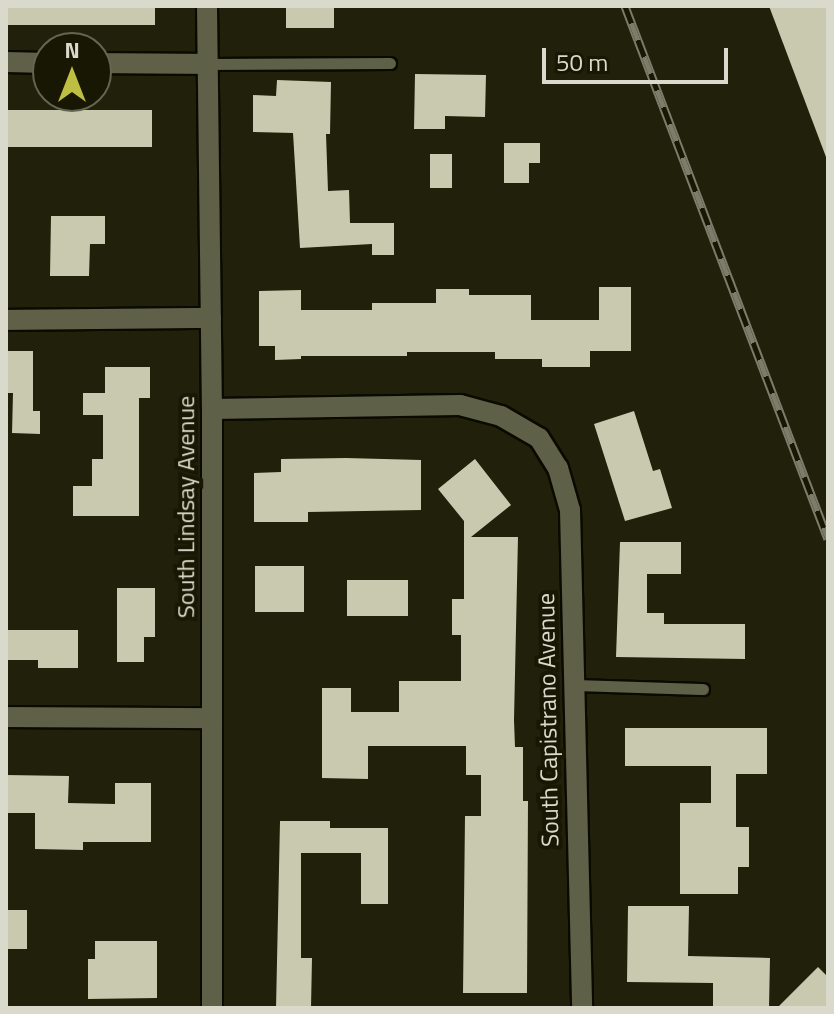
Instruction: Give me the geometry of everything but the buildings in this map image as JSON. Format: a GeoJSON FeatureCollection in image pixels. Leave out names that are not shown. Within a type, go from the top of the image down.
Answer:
{"type":"FeatureCollection","features":[{"type":"Feature","properties":{"kind":"street","name":"South Lindsay Avenue"},"geometry":{"type":"LineString","coordinates":[[207,6],[212,409],[212,1008]]}},
{"type":"Feature","properties":{"kind":"street"},"geometry":{"type":"LineString","coordinates":[[6,62],[32,63]]}},
{"type":"Feature","properties":{"kind":"street"},"geometry":{"type":"LineString","coordinates":[[112,63],[206,64]]}},
{"type":"Feature","properties":{"kind":"street"},"geometry":{"type":"LineString","coordinates":[[6,320],[211,318]]}},
{"type":"Feature","properties":{"kind":"street","name":"South Capistrano Avenue"},"geometry":{"type":"LineString","coordinates":[[212,409],[460,405],[501,416],[539,438],[558,468],[570,510],[582,1008]]}},
{"type":"Feature","properties":{"kind":"street"},"geometry":{"type":"LineString","coordinates":[[6,717],[212,718]]}},
{"type":"Feature","properties":{"kind":"lane"},"geometry":{"type":"LineString","coordinates":[[206,64],[390,63]]}},
{"type":"Feature","properties":{"kind":"lane"},"geometry":{"type":"LineString","coordinates":[[573,685],[703,689]]}},
{"type":"Feature","properties":{"kind":"railway"},"geometry":{"type":"LineString","coordinates":[[625,6],[828,539]]}}]}
